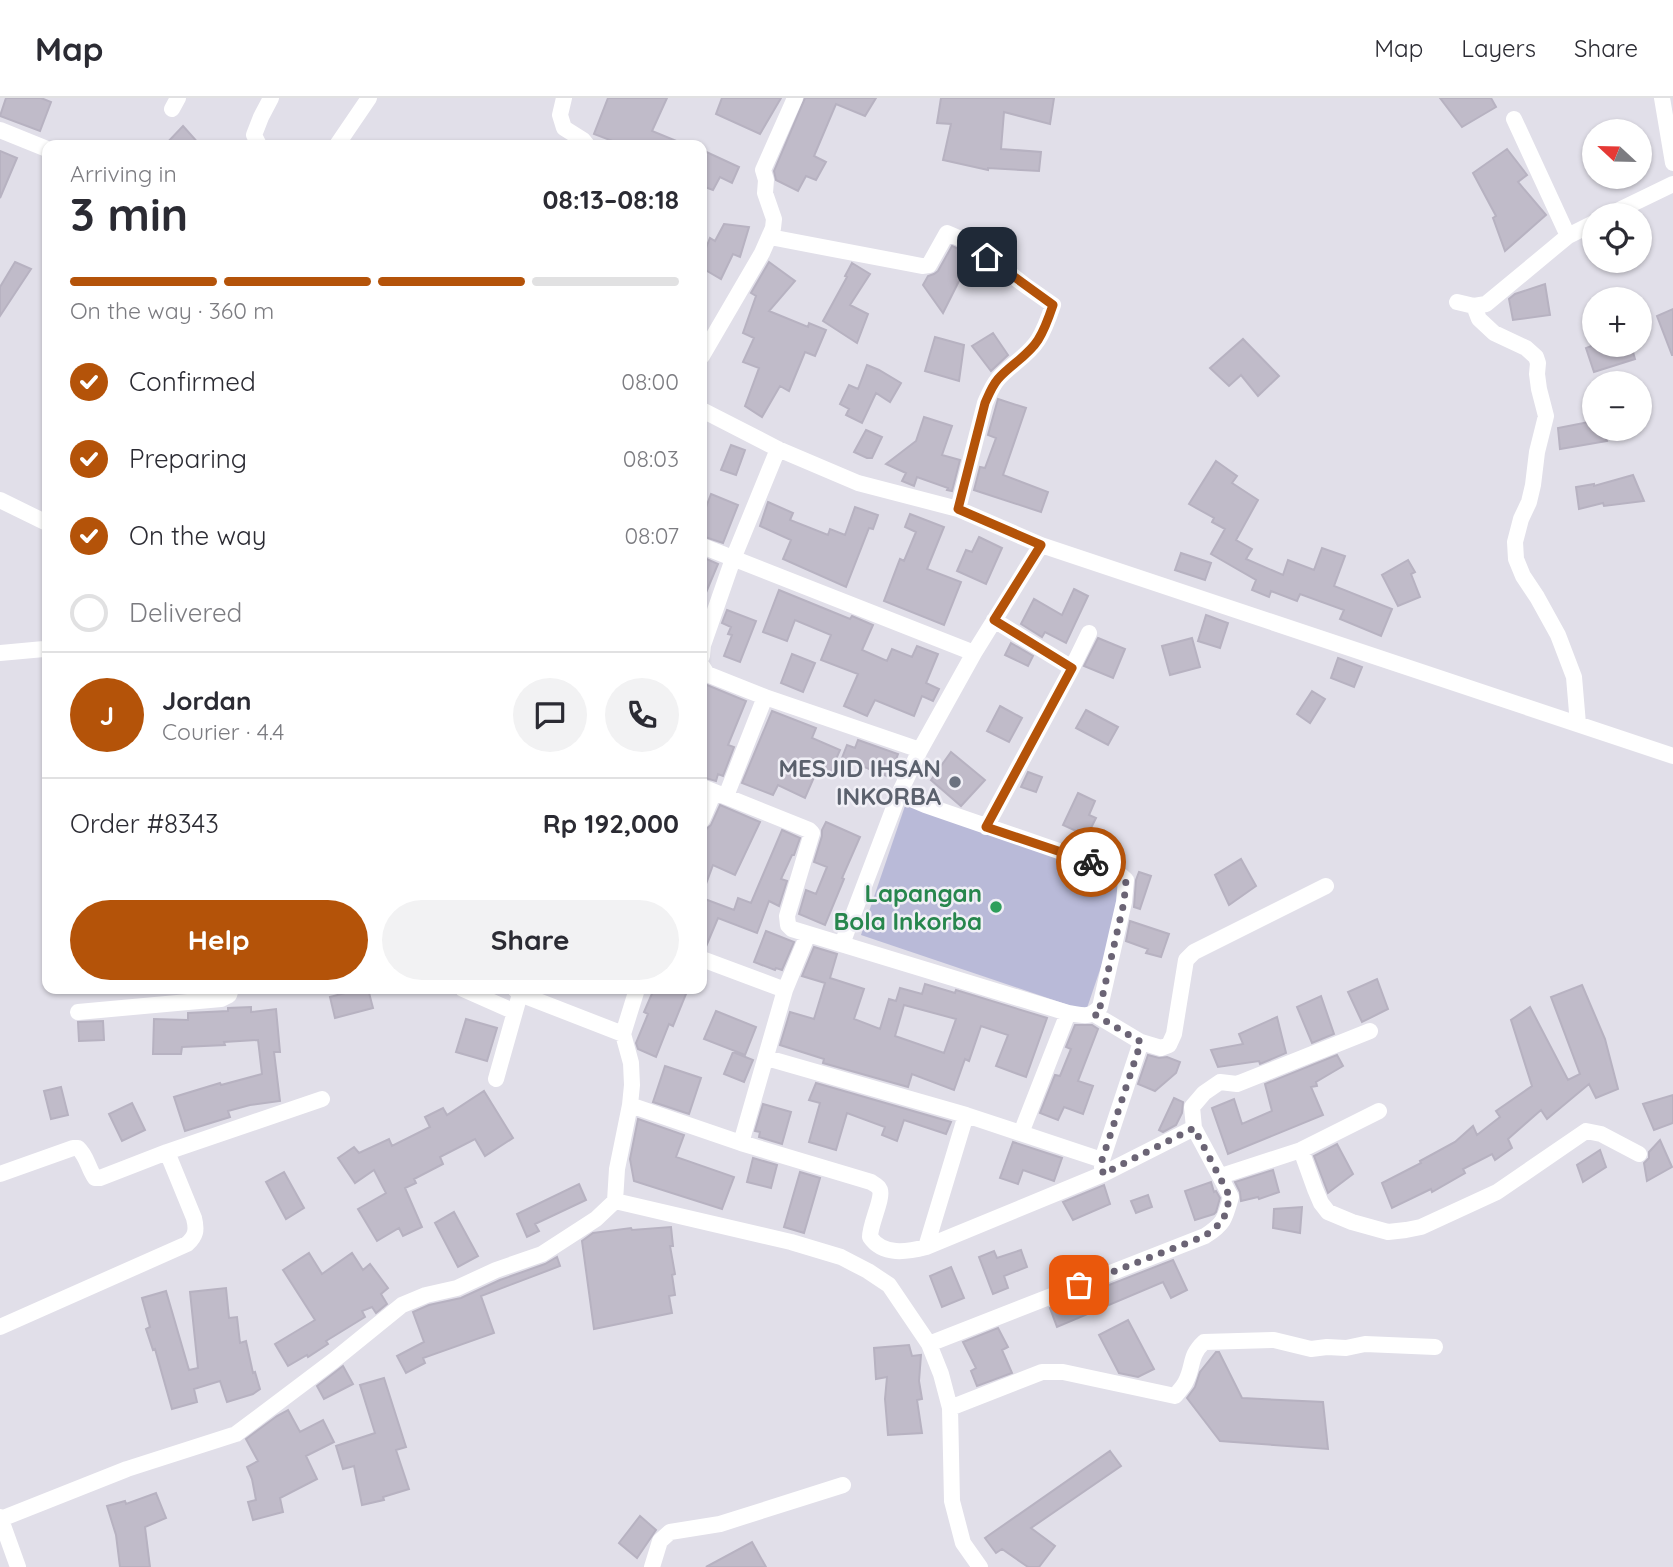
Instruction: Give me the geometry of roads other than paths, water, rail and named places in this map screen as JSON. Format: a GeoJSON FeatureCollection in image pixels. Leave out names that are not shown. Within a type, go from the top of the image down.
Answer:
{"type":"FeatureCollection","features":[{"type":"Feature","properties":{"kind":"street"},"geometry":{"type":"LineString","coordinates":[[256,140],[254,135],[271,98]]}},
{"type":"Feature","properties":{"kind":"street"},"geometry":{"type":"LineString","coordinates":[[340,140],[369,98]]}},
{"type":"Feature","properties":{"kind":"street"},"geometry":{"type":"LineString","coordinates":[[564,98],[560,115],[564,128],[583,140]]}},
{"type":"Feature","properties":{"kind":"street"},"geometry":{"type":"LineString","coordinates":[[707,347],[770,237],[774,219],[765,193],[766,180],[763,170],[795,98]]}},
{"type":"Feature","properties":{"kind":"street"},"geometry":{"type":"LineString","coordinates":[[1662,98],[1673,163]]}},
{"type":"Feature","properties":{"kind":"street"},"geometry":{"type":"LineString","coordinates":[[1514,118],[1568,236]]}},
{"type":"Feature","properties":{"kind":"street"},"geometry":{"type":"LineString","coordinates":[[0,130],[42,147]]}},
{"type":"Feature","properties":{"kind":"street"},"geometry":{"type":"LineString","coordinates":[[1634,203],[1673,184]]}},
{"type":"Feature","properties":{"kind":"street"},"geometry":{"type":"LineString","coordinates":[[1457,302],[1474,306],[1486,304],[1568,236],[1582,229]]}},
{"type":"Feature","properties":{"kind":"street"},"geometry":{"type":"LineString","coordinates":[[770,237],[922,266],[929,265],[947,233],[968,242],[1053,305],[1038,341],[999,377],[991,389],[958,509]]}},
{"type":"Feature","properties":{"kind":"street"},"geometry":{"type":"LineString","coordinates":[[1474,306],[1479,319],[1494,333],[1526,348],[1536,357],[1538,363],[1539,388],[1546,416],[1529,502],[1521,519],[1516,542],[1516,559],[1558,635],[1574,677],[1578,724]]}},
{"type":"Feature","properties":{"kind":"street"},"geometry":{"type":"LineString","coordinates":[[707,413],[778,449],[858,483],[958,509],[1041,545],[1673,756]]}},
{"type":"Feature","properties":{"kind":"street"},"geometry":{"type":"LineString","coordinates":[[707,634],[733,559],[778,449]]}},
{"type":"Feature","properties":{"kind":"street"},"geometry":{"type":"LineString","coordinates":[[0,500],[42,521]]}},
{"type":"Feature","properties":{"kind":"street"},"geometry":{"type":"LineString","coordinates":[[842,944],[899,794],[920,750],[974,653],[1041,545]]}},
{"type":"Feature","properties":{"kind":"street"},"geometry":{"type":"LineString","coordinates":[[707,548],[974,653]]}},
{"type":"Feature","properties":{"kind":"street"},"geometry":{"type":"LineString","coordinates":[[994,620],[1072,668]]}},
{"type":"Feature","properties":{"kind":"street"},"geometry":{"type":"LineString","coordinates":[[986,827],[1089,633]]}},
{"type":"Feature","properties":{"kind":"street"},"geometry":{"type":"LineString","coordinates":[[0,653],[42,649]]}},
{"type":"Feature","properties":{"kind":"street"},"geometry":{"type":"LineString","coordinates":[[707,674],[765,697],[920,750]]}},
{"type":"Feature","properties":{"kind":"street"},"geometry":{"type":"LineString","coordinates":[[707,808],[765,697]]}},
{"type":"Feature","properties":{"kind":"street"},"geometry":{"type":"LineString","coordinates":[[714,792],[812,833],[787,916],[788,925],[792,929],[1068,1013],[1088,1016],[1094,1014],[1100,1007],[1124,902],[1126,880],[1108,868],[899,794]]}},
{"type":"Feature","properties":{"kind":"street"},"geometry":{"type":"LineString","coordinates":[[1094,1014],[1141,1042],[1161,1048],[1169,1045],[1174,1034],[1186,960],[1194,952],[1326,887]]}},
{"type":"Feature","properties":{"kind":"street"},"geometry":{"type":"LineString","coordinates":[[741,1143],[785,990],[808,934]]}},
{"type":"Feature","properties":{"kind":"street"},"geometry":{"type":"LineString","coordinates":[[707,961],[785,990]]}},
{"type":"Feature","properties":{"kind":"street"},"geometry":{"type":"LineString","coordinates":[[78,1012],[221,999],[229,994]]}},
{"type":"Feature","properties":{"kind":"street"},"geometry":{"type":"LineString","coordinates":[[474,994],[515,1012]]}},
{"type":"Feature","properties":{"kind":"street"},"geometry":{"type":"LineString","coordinates":[[496,1079],[515,1012],[517,994]]}},
{"type":"Feature","properties":{"kind":"street"},"geometry":{"type":"LineString","coordinates":[[524,994],[623,1034]]}},
{"type":"Feature","properties":{"kind":"street"},"geometry":{"type":"LineString","coordinates":[[18,1567],[0,1518],[127,1469],[236,1434],[402,1305],[542,1254],[596,1219],[615,1201],[617,1169],[632,1085],[631,1063],[623,1034],[635,994]]}},
{"type":"Feature","properties":{"kind":"street"},"geometry":{"type":"LineString","coordinates":[[1021,1133],[1068,1013]]}},
{"type":"Feature","properties":{"kind":"street"},"geometry":{"type":"LineString","coordinates":[[929,1343],[1205,1236],[1223,1221],[1230,1197],[1194,1128],[1192,1107],[1204,1093],[1220,1082],[1237,1084],[1370,1031]]}},
{"type":"Feature","properties":{"kind":"street"},"geometry":{"type":"LineString","coordinates":[[1102,1167],[1141,1042]]}},
{"type":"Feature","properties":{"kind":"street"},"geometry":{"type":"LineString","coordinates":[[767,1058],[966,1115],[1021,1133],[1102,1167]]}},
{"type":"Feature","properties":{"kind":"street"},"geometry":{"type":"LineString","coordinates":[[0,1174],[78,1148],[95,1178],[100,1178],[322,1099]]}},
{"type":"Feature","properties":{"kind":"street"},"geometry":{"type":"LineString","coordinates":[[630,1105],[741,1143],[871,1182],[878,1186],[880,1198],[870,1237],[877,1245],[902,1252],[926,1247],[1194,1128]]}},
{"type":"Feature","properties":{"kind":"street"},"geometry":{"type":"LineString","coordinates":[[1221,1176],[1301,1150],[1378,1111]]}},
{"type":"Feature","properties":{"kind":"street"},"geometry":{"type":"LineString","coordinates":[[926,1247],[966,1115]]}},
{"type":"Feature","properties":{"kind":"street"},"geometry":{"type":"LineString","coordinates":[[1301,1150],[1321,1203],[1328,1212],[1352,1223],[1388,1232],[1420,1227],[1497,1192],[1586,1131],[1601,1134],[1639,1154]]}},
{"type":"Feature","properties":{"kind":"street"},"geometry":{"type":"LineString","coordinates":[[0,1327],[187,1244],[194,1238],[197,1229],[194,1218],[167,1152]]}},
{"type":"Feature","properties":{"kind":"street"},"geometry":{"type":"LineString","coordinates":[[615,1201],[791,1242],[841,1257],[889,1286],[929,1343],[941,1374],[950,1408],[953,1502],[963,1543],[979,1567]]}},
{"type":"Feature","properties":{"kind":"street"},"geometry":{"type":"LineString","coordinates":[[950,1408],[1042,1373],[1063,1372],[1175,1396],[1187,1380],[1196,1349],[1204,1342],[1274,1340],[1311,1349],[1346,1348],[1364,1344],[1435,1347]]}},
{"type":"Feature","properties":{"kind":"street"},"geometry":{"type":"LineString","coordinates":[[652,1567],[660,1541],[670,1532],[720,1524],[843,1485]]}},
{"type":"Feature","properties":{"kind":"place","name":"MESJID IHSAN INKORBA"},"geometry":{"type":"Point","coordinates":[955,782]}},
{"type":"Feature","properties":{"kind":"place","name":"Lapangan Bola Inkorba"},"geometry":{"type":"Point","coordinates":[996,907]}}]}
